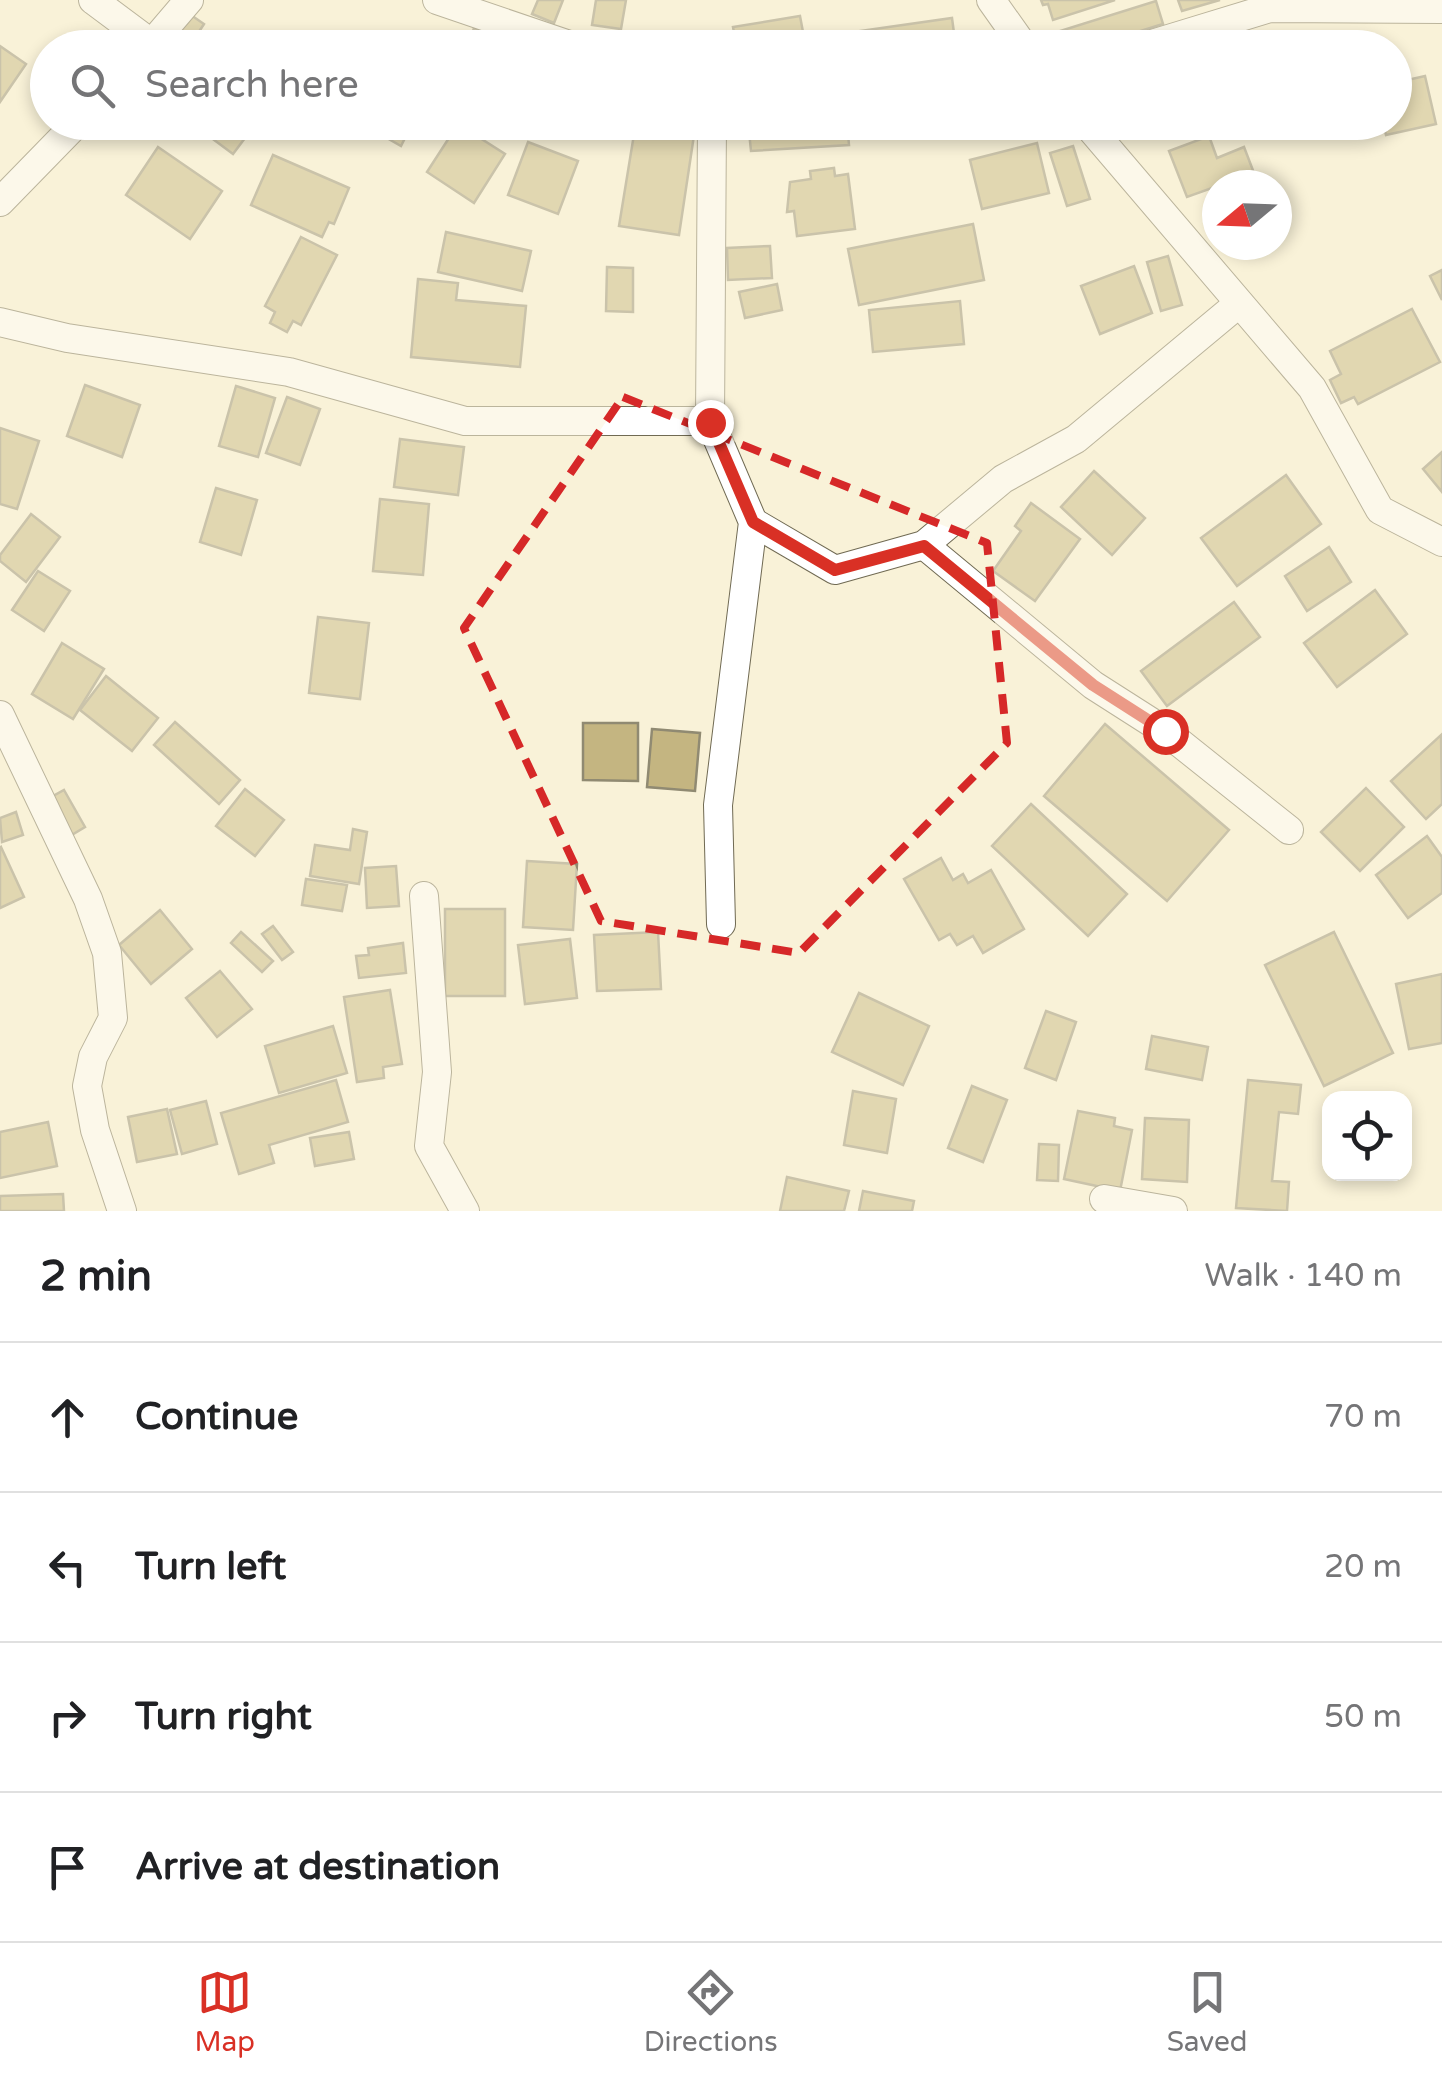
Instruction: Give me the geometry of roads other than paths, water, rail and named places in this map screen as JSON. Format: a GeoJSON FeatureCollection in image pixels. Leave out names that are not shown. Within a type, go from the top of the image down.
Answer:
{"type":"FeatureCollection","features":[{"type":"Feature","properties":{"kind":"street"},"geometry":{"type":"LineString","coordinates":[[94,0],[131,30]]}},
{"type":"Feature","properties":{"kind":"street"},"geometry":{"type":"LineString","coordinates":[[164,30],[189,0]]}},
{"type":"Feature","properties":{"kind":"street"},"geometry":{"type":"LineString","coordinates":[[437,0],[525,30]]}},
{"type":"Feature","properties":{"kind":"street"},"geometry":{"type":"LineString","coordinates":[[991,0],[1012,30]]}},
{"type":"Feature","properties":{"kind":"street"},"geometry":{"type":"LineString","coordinates":[[1198,30],[1270,8],[1372,4],[1442,10]]}},
{"type":"Feature","properties":{"kind":"street"},"geometry":{"type":"LineString","coordinates":[[0,202],[60,140]]}},
{"type":"Feature","properties":{"kind":"street"},"geometry":{"type":"LineString","coordinates":[[712,140],[710,422],[753,522],[718,805],[722,924]]}},
{"type":"Feature","properties":{"kind":"street"},"geometry":{"type":"LineString","coordinates":[[1100,140],[1237,305],[1312,388],[1380,510],[1442,542]]}},
{"type":"Feature","properties":{"kind":"street"},"geometry":{"type":"LineString","coordinates":[[753,522],[835,570],[924,546],[1003,479],[1076,439],[1237,305]]}},
{"type":"Feature","properties":{"kind":"street"},"geometry":{"type":"LineString","coordinates":[[0,322],[67,338],[290,372],[465,422],[710,422]]}},
{"type":"Feature","properties":{"kind":"street"},"geometry":{"type":"LineString","coordinates":[[924,546],[1093,685],[1165,731],[1289,830]]}},
{"type":"Feature","properties":{"kind":"street"},"geometry":{"type":"LineString","coordinates":[[0,714],[88,899],[107,953],[114,988],[113,1018],[93,1056],[88,1086],[95,1130],[122,1211]]}},
{"type":"Feature","properties":{"kind":"street"},"geometry":{"type":"LineString","coordinates":[[424,896],[437,1072],[429,1146],[465,1211]]}},
{"type":"Feature","properties":{"kind":"street"},"geometry":{"type":"LineString","coordinates":[[1104,1199],[1173,1211]]}}]}
